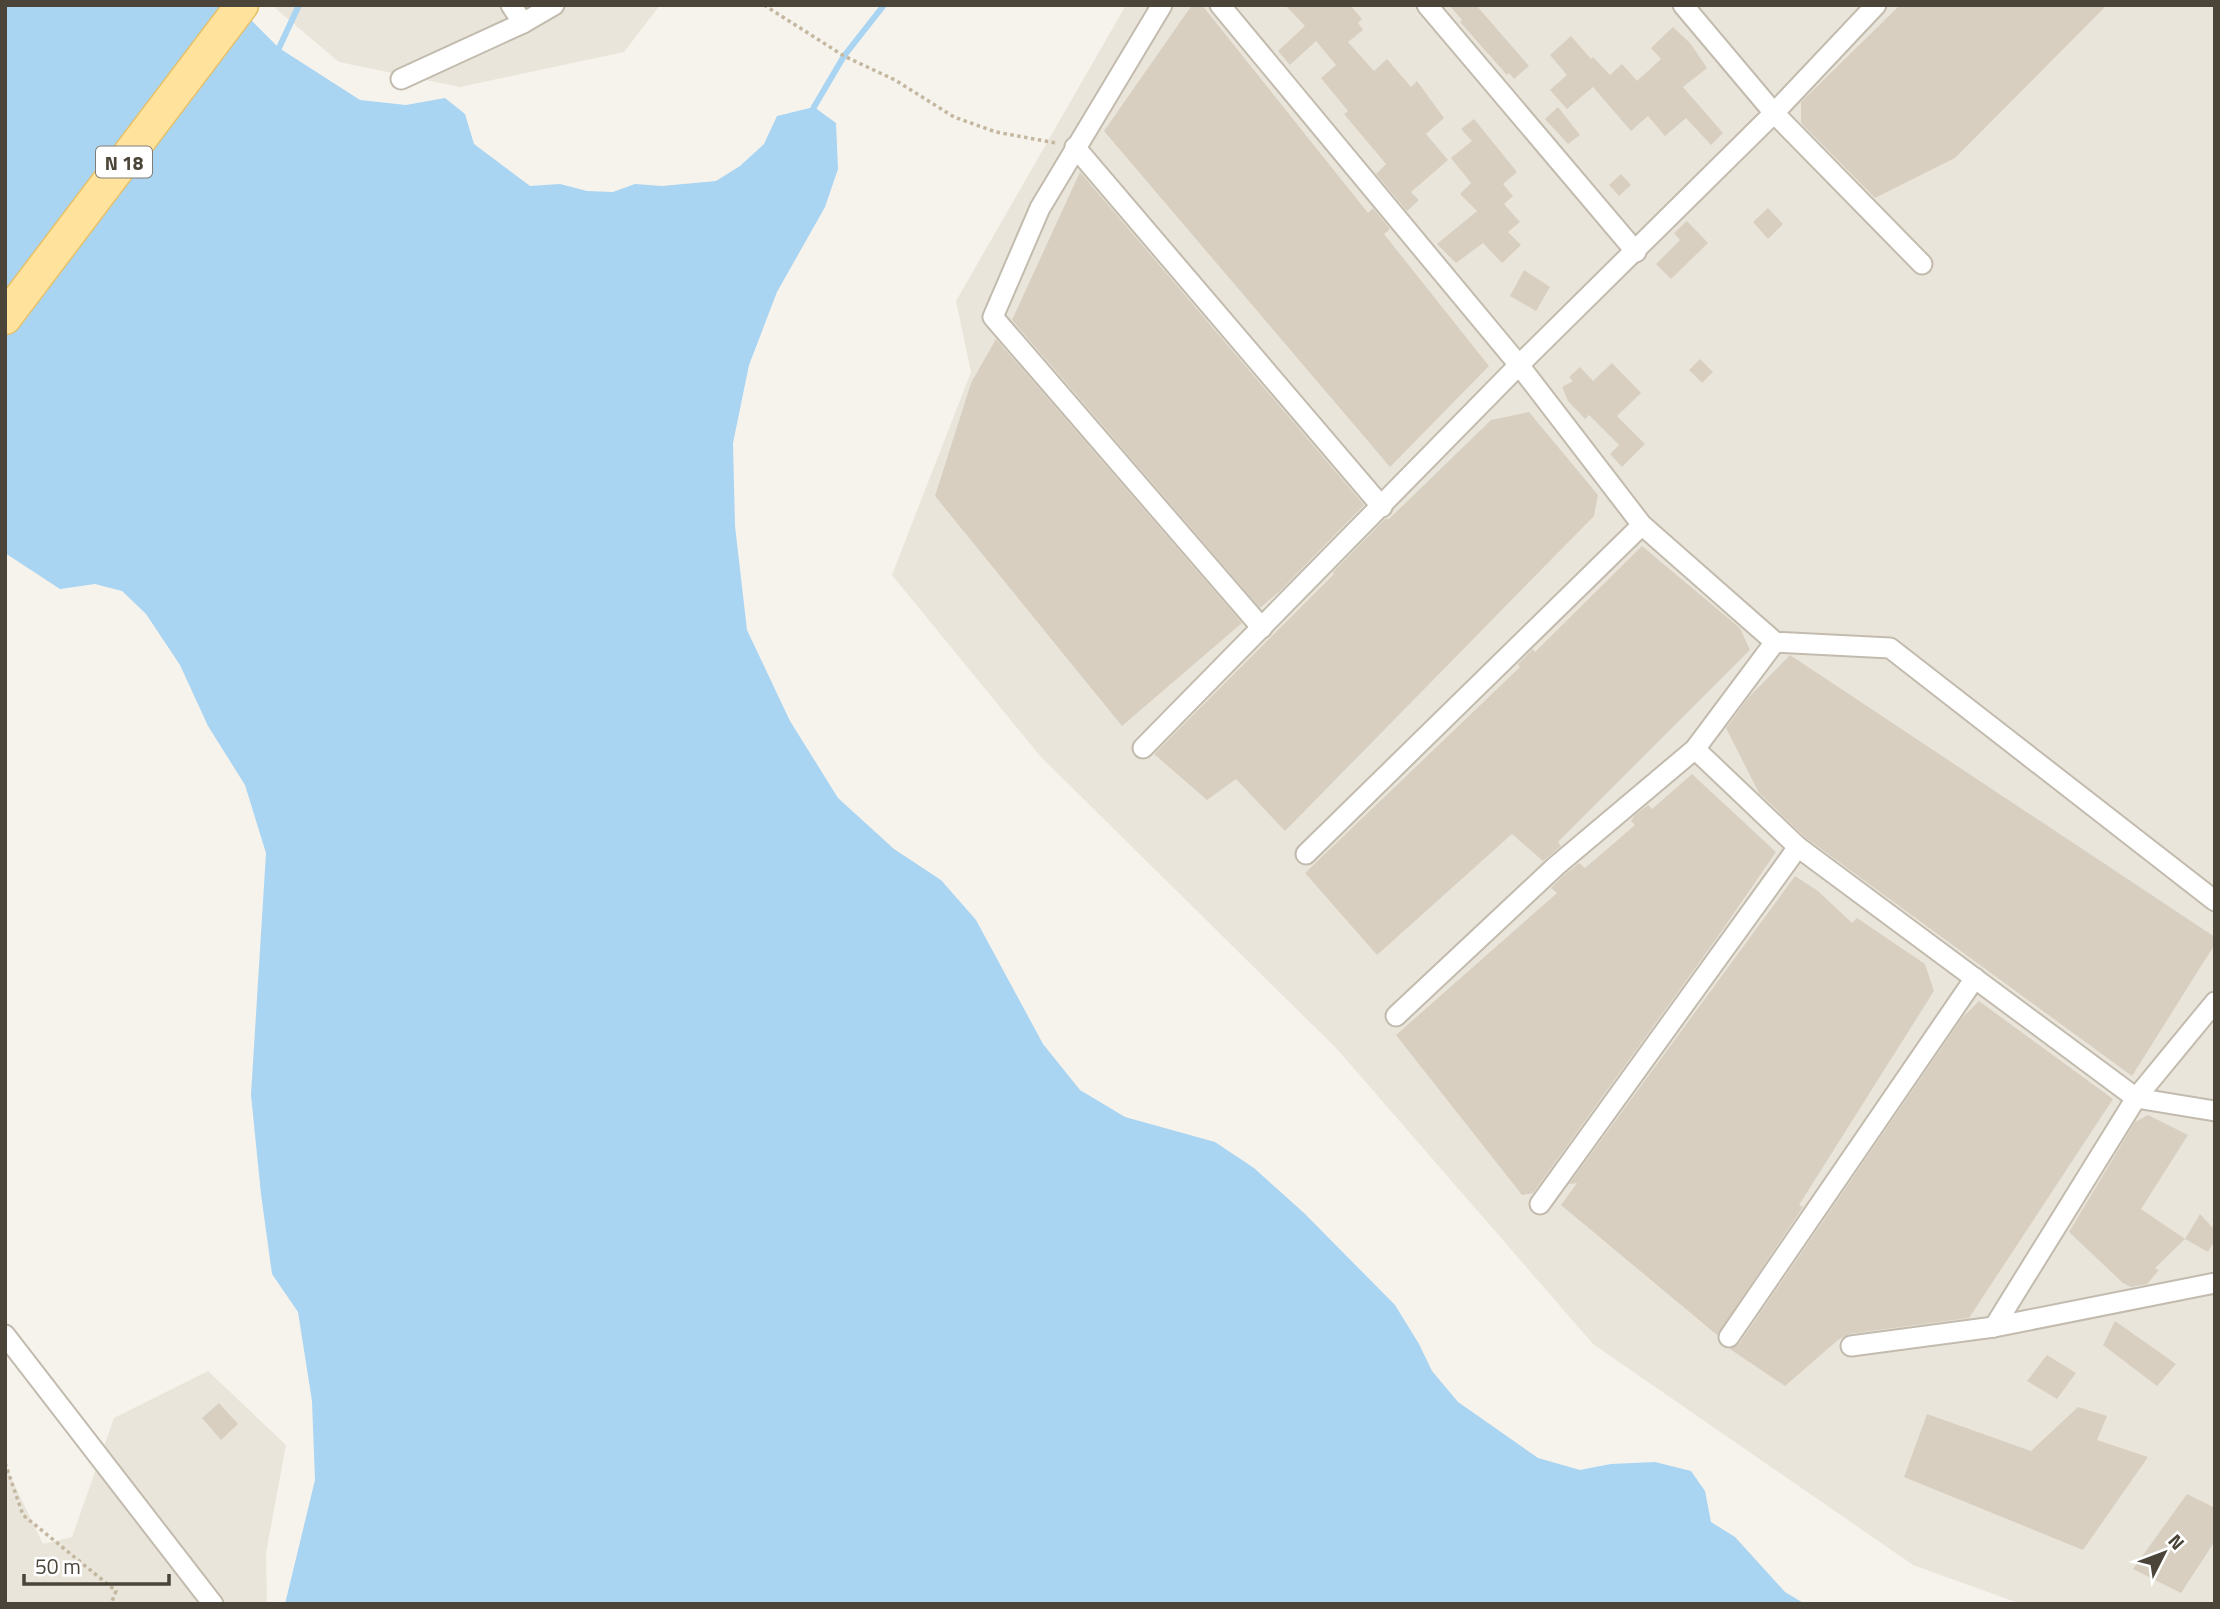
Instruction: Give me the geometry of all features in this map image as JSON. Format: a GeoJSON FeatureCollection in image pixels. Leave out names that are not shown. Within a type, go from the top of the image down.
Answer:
{"type":"FeatureCollection","features":[{"type":"Feature","properties":{"kind":"main road","name":"N 18"},"geometry":{"type":"LineString","coordinates":[[5,318],[242,5]]}},
{"type":"Feature","properties":{"kind":"street"},"geometry":{"type":"LineString","coordinates":[[511,5],[523,23]]}},
{"type":"Feature","properties":{"kind":"street"},"geometry":{"type":"LineString","coordinates":[[401,79],[523,23],[554,5]]}},
{"type":"Feature","properties":{"kind":"street"},"geometry":{"type":"LineString","coordinates":[[1162,5],[1040,208],[993,317],[1262,628]]}},
{"type":"Feature","properties":{"kind":"street"},"geometry":{"type":"LineString","coordinates":[[1220,5],[1519,365],[1642,525],[1774,642],[1890,648],[2215,901]]}},
{"type":"Feature","properties":{"kind":"street"},"geometry":{"type":"LineString","coordinates":[[1427,5],[1636,252]]}},
{"type":"Feature","properties":{"kind":"street"},"geometry":{"type":"LineString","coordinates":[[1684,5],[1774,113],[1922,264]]}},
{"type":"Feature","properties":{"kind":"street"},"geometry":{"type":"LineString","coordinates":[[1143,748],[1519,365],[1774,113],[1876,5]]}},
{"type":"Feature","properties":{"kind":"street"},"geometry":{"type":"LineString","coordinates":[[1075,147],[1382,507]]}},
{"type":"Feature","properties":{"kind":"street"},"geometry":{"type":"LineString","coordinates":[[1306,854],[1642,525]]}},
{"type":"Feature","properties":{"kind":"street"},"geometry":{"type":"LineString","coordinates":[[1396,1016],[1556,866],[1695,750],[1774,642]]}},
{"type":"Feature","properties":{"kind":"street"},"geometry":{"type":"LineString","coordinates":[[1695,750],[1798,847],[2136,1098],[2215,1111]]}},
{"type":"Feature","properties":{"kind":"street"},"geometry":{"type":"LineString","coordinates":[[1540,1204],[1798,847]]}},
{"type":"Feature","properties":{"kind":"street"},"geometry":{"type":"LineString","coordinates":[[1729,1337],[1975,978]]}},
{"type":"Feature","properties":{"kind":"street"},"geometry":{"type":"LineString","coordinates":[[1994,1327],[2136,1098],[2215,1002]]}},
{"type":"Feature","properties":{"kind":"street"},"geometry":{"type":"LineString","coordinates":[[1851,1346],[1994,1327],[2215,1283]]}},
{"type":"Feature","properties":{"kind":"street"},"geometry":{"type":"LineString","coordinates":[[5,1335],[213,1604]]}},
{"type":"Feature","properties":{"kind":"path"},"geometry":{"type":"LineString","coordinates":[[764,5],[844,56],[895,80],[954,117],[996,132],[1075,147]]}},
{"type":"Feature","properties":{"kind":"path"},"geometry":{"type":"LineString","coordinates":[[5,1463],[23,1516],[116,1591],[111,1604]]}},
{"type":"Feature","properties":{"kind":"shaded area"},"geometry":{"type":"Polygon","coordinates":[[[275,5],[660,5],[624,52],[460,87],[339,62],[275,8],[275,5]]]}},
{"type":"Feature","properties":{"kind":"shaded area"},"geometry":{"type":"Polygon","coordinates":[[[1126,5],[2215,5],[2215,1604],[2021,1604],[1913,1565],[1593,1344],[1337,1049],[1041,757],[892,575],[971,372],[956,301],[1126,5]]]}},
{"type":"Feature","properties":{"kind":"shaded area"},"geometry":{"type":"Polygon","coordinates":[[[208,1371],[286,1445],[266,1553],[267,1604],[5,1604],[5,1465],[43,1544],[72,1537],[114,1418],[208,1371]]]}},
{"type":"Feature","properties":{"kind":"water"},"geometry":{"type":"Polygon","coordinates":[[[5,5],[239,5],[279,48],[360,100],[406,105],[445,98],[465,114],[474,144],[530,186],[560,184],[587,191],[613,192],[635,184],[662,186],[716,181],[740,166],[764,144],[777,116],[814,107],[836,123],[838,169],[825,207],[777,292],[749,365],[733,443],[735,526],[747,630],[790,721],[838,798],[894,849],[941,880],[976,920],[1043,1044],[1080,1090],[1125,1117],[1215,1142],[1254,1168],[1304,1213],[1395,1305],[1432,1371],[1458,1402],[1538,1458],[1580,1470],[1611,1464],[1655,1462],[1691,1471],[1705,1491],[1711,1522],[1735,1537],[1785,1592],[1805,1604],[285,1604],[315,1480],[312,1401],[298,1312],[272,1274],[251,1095],[266,853],[245,785],[208,726],[180,665],[146,614],[122,591],[95,584],[60,589],[5,553],[5,5]]]}},
{"type":"Feature","properties":{"kind":"building"},"geometry":{"type":"Polygon","coordinates":[[[1192,5],[1202,5],[1368,213],[1373,208],[1390,229],[1384,234],[1489,366],[1390,467],[1104,131],[1192,5]]]}},
{"type":"Feature","properties":{"kind":"building"},"geometry":{"type":"Polygon","coordinates":[[[1285,5],[1350,5],[1362,19],[1358,23],[1363,30],[1348,42],[1374,71],[1387,59],[1411,87],[1417,81],[1444,118],[1426,134],[1448,160],[1411,192],[1419,200],[1407,211],[1376,174],[1386,164],[1344,114],[1348,111],[1321,78],[1336,65],[1316,41],[1290,65],[1278,51],[1305,26],[1285,5]]]}},
{"type":"Feature","properties":{"kind":"building"},"geometry":{"type":"Polygon","coordinates":[[[1449,5],[1476,5],[1529,66],[1514,79],[1509,73],[1507,75],[1460,22],[1462,20],[1449,5]]]}},
{"type":"Feature","properties":{"kind":"building"},"geometry":{"type":"Polygon","coordinates":[[[1900,5],[2107,5],[1955,158],[1875,198],[1801,123],[1801,102],[1900,5]]]}},
{"type":"Feature","properties":{"kind":"building"},"geometry":{"type":"Polygon","coordinates":[[[1673,27],[1690,43],[1707,68],[1683,87],[1723,133],[1711,145],[1686,118],[1665,136],[1648,116],[1631,131],[1593,87],[1567,109],[1550,90],[1567,75],[1550,55],[1571,36],[1591,59],[1593,57],[1610,75],[1622,64],[1637,81],[1661,59],[1651,48],[1673,27]]]}},
{"type":"Feature","properties":{"kind":"building"},"geometry":{"type":"Polygon","coordinates":[[[1558,107],[1580,135],[1568,144],[1545,119],[1558,107]]]}},
{"type":"Feature","properties":{"kind":"building"},"geometry":{"type":"Polygon","coordinates":[[[1474,119],[1517,172],[1503,184],[1513,196],[1504,204],[1520,222],[1508,232],[1521,245],[1502,263],[1483,243],[1456,263],[1437,244],[1477,211],[1460,194],[1471,183],[1451,158],[1472,141],[1461,129],[1474,119]]]}},
{"type":"Feature","properties":{"kind":"building"},"geometry":{"type":"Polygon","coordinates":[[[1080,172],[1364,505],[1260,608],[1012,320],[1080,172]]]}},
{"type":"Feature","properties":{"kind":"building"},"geometry":{"type":"Polygon","coordinates":[[[1621,174],[1631,185],[1619,196],[1609,185],[1621,174]]]}},
{"type":"Feature","properties":{"kind":"building"},"geometry":{"type":"Polygon","coordinates":[[[1768,208],[1783,224],[1768,239],[1753,222],[1768,208]]]}},
{"type":"Feature","properties":{"kind":"building"},"geometry":{"type":"Polygon","coordinates":[[[1687,221],[1708,243],[1671,279],[1656,264],[1680,240],[1674,233],[1687,221]]]}},
{"type":"Feature","properties":{"kind":"building"},"geometry":{"type":"Polygon","coordinates":[[[1524,270],[1550,287],[1536,311],[1510,296],[1524,270]]]}},
{"type":"Feature","properties":{"kind":"building"},"geometry":{"type":"Polygon","coordinates":[[[996,339],[1242,623],[1122,726],[935,496],[971,383],[996,339]]]}},
{"type":"Feature","properties":{"kind":"building"},"geometry":{"type":"Polygon","coordinates":[[[1700,359],[1713,372],[1702,383],[1689,370],[1700,359]]]}},
{"type":"Feature","properties":{"kind":"building"},"geometry":{"type":"Polygon","coordinates":[[[1612,363],[1641,393],[1617,416],[1645,444],[1622,467],[1610,454],[1619,445],[1589,415],[1585,419],[1568,401],[1562,387],[1573,381],[1569,377],[1580,367],[1593,381],[1612,363]]]}},
{"type":"Feature","properties":{"kind":"building"},"geometry":{"type":"Polygon","coordinates":[[[1529,412],[1598,495],[1594,516],[1285,831],[1236,779],[1207,800],[1154,754],[1334,574],[1385,519],[1389,519],[1491,420],[1529,412]]]}},
{"type":"Feature","properties":{"kind":"building"},"geometry":{"type":"Polygon","coordinates":[[[1642,546],[1740,628],[1750,650],[1558,842],[1561,846],[1543,861],[1512,834],[1377,955],[1305,873],[1642,546]]]}},
{"type":"Feature","properties":{"kind":"building"},"geometry":{"type":"Polygon","coordinates":[[[1790,655],[2215,937],[2215,944],[2132,1076],[1806,838],[1759,793],[1726,728],[1749,697],[1790,655]]]}},
{"type":"Feature","properties":{"kind":"building"},"geometry":{"type":"Polygon","coordinates":[[[1692,774],[1776,852],[1533,1193],[1522,1195],[1396,1035],[1557,893],[1551,888],[1564,875],[1579,863],[1585,868],[1635,825],[1631,821],[1635,815],[1648,805],[1652,809],[1692,774]]]}},
{"type":"Feature","properties":{"kind":"building"},"geometry":{"type":"Polygon","coordinates":[[[1795,876],[1818,891],[1852,923],[1857,918],[1925,964],[1934,991],[1799,1205],[1803,1207],[1717,1335],[1561,1205],[1577,1183],[1569,1184],[1795,876]]]}},
{"type":"Feature","properties":{"kind":"building"},"geometry":{"type":"Polygon","coordinates":[[[1979,1001],[2113,1099],[1969,1318],[1849,1334],[1838,1340],[1785,1386],[1730,1349],[1739,1344],[1962,1018],[1979,1001]]]}},
{"type":"Feature","properties":{"kind":"building"},"geometry":{"type":"Polygon","coordinates":[[[2148,1115],[2188,1135],[2141,1209],[2185,1239],[2155,1268],[2159,1270],[2147,1284],[2131,1287],[2123,1283],[2069,1232],[2135,1122],[2148,1115]]]}},
{"type":"Feature","properties":{"kind":"building"},"geometry":{"type":"Polygon","coordinates":[[[2200,1214],[2215,1230],[2215,1240],[2208,1252],[2185,1239],[2200,1214]]]}},
{"type":"Feature","properties":{"kind":"building"},"geometry":{"type":"Polygon","coordinates":[[[2115,1321],[2176,1364],[2157,1386],[2103,1345],[2115,1321]]]}},
{"type":"Feature","properties":{"kind":"building"},"geometry":{"type":"Polygon","coordinates":[[[2047,1355],[2076,1373],[2057,1399],[2027,1381],[2047,1355]]]}},
{"type":"Feature","properties":{"kind":"building"},"geometry":{"type":"Polygon","coordinates":[[[219,1403],[238,1424],[221,1440],[202,1418],[219,1403]]]}},
{"type":"Feature","properties":{"kind":"building"},"geometry":{"type":"Polygon","coordinates":[[[2078,1407],[2107,1416],[2097,1440],[2148,1457],[2083,1550],[1904,1477],[1927,1414],[2031,1451],[2078,1407]]]}},
{"type":"Feature","properties":{"kind":"building"},"geometry":{"type":"Polygon","coordinates":[[[2187,1494],[2215,1508],[2215,1541],[2181,1593],[2133,1569],[2187,1494]]]}},
{"type":"Feature","properties":{"kind":"waterway"},"geometry":{"type":"LineString","coordinates":[[279,48],[299,5]]}},
{"type":"Feature","properties":{"kind":"waterway"},"geometry":{"type":"LineString","coordinates":[[812,114],[844,56],[884,5]]}}]}
